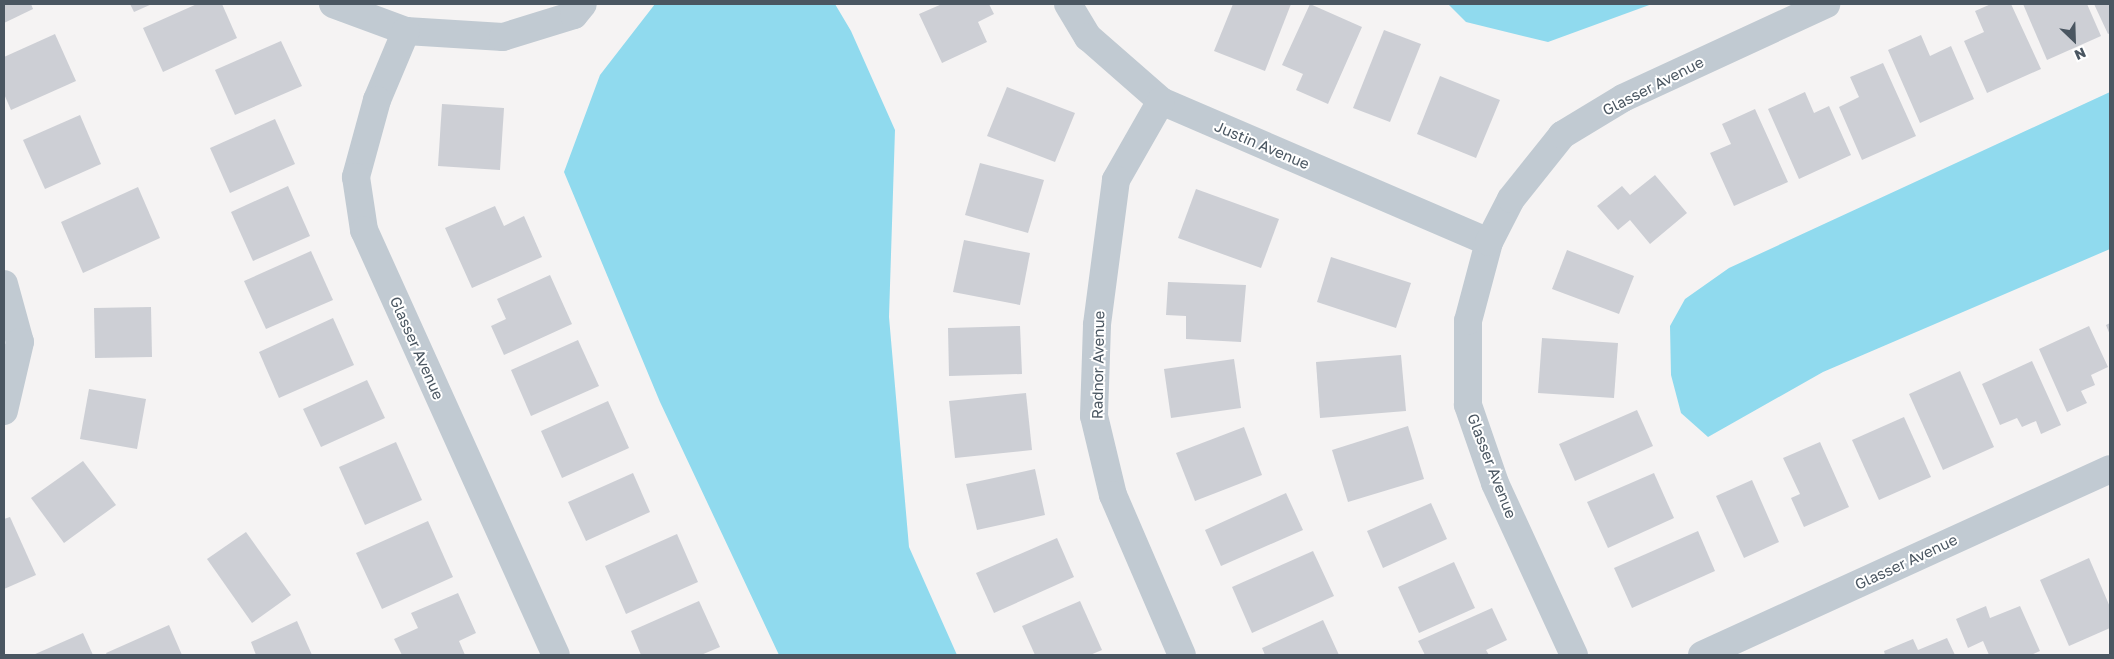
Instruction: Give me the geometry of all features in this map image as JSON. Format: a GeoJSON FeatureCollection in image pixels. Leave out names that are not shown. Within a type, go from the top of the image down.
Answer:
{"type":"FeatureCollection","features":[{"type":"Feature","properties":{"kind":"street"},"geometry":{"type":"LineString","coordinates":[[333,4],[406,31],[503,37],[574,15],[583,4]]}},
{"type":"Feature","properties":{"kind":"street","name":"Justin Avenue"},"geometry":{"type":"LineString","coordinates":[[1068,4],[1088,37],[1162,101],[1488,242]]}},
{"type":"Feature","properties":{"kind":"street","name":"Glasser Avenue"},"geometry":{"type":"LineString","coordinates":[[1574,655],[1495,483],[1468,405],[1468,321],[1488,242],[1511,199],[1562,136],[1623,98],[1826,4]]}},
{"type":"Feature","properties":{"kind":"street","name":"Glasser Avenue"},"geometry":{"type":"LineString","coordinates":[[406,31],[377,100],[356,177],[364,230],[556,655]]}},
{"type":"Feature","properties":{"kind":"street","name":"Radnor Avenue"},"geometry":{"type":"LineString","coordinates":[[1162,101],[1116,180],[1097,325],[1094,416],[1113,495],[1182,655]]}},
{"type":"Feature","properties":{"kind":"street"},"geometry":{"type":"LineString","coordinates":[[4,284],[20,342],[4,411]]}},
{"type":"Feature","properties":{"kind":"street","name":"Glasser Avenue"},"geometry":{"type":"LineString","coordinates":[[1702,655],[2110,469]]}},
{"type":"Feature","properties":{"kind":"water"},"geometry":{"type":"Polygon","coordinates":[[[655,4],[835,4],[851,31],[895,130],[889,317],[909,547],[957,655],[779,655],[660,402],[564,172],[600,75],[655,4]]]}},
{"type":"Feature","properties":{"kind":"water"},"geometry":{"type":"Polygon","coordinates":[[[1448,4],[1652,4],[1548,42],[1466,22],[1448,4]]]}},
{"type":"Feature","properties":{"kind":"water"},"geometry":{"type":"Polygon","coordinates":[[[2110,92],[2110,249],[1823,372],[1708,437],[1681,413],[1671,375],[1670,326],[1685,299],[1729,268],[2110,92]]]}},
{"type":"Feature","properties":{"kind":"building"},"geometry":{"type":"Polygon","coordinates":[[[4,4],[31,4],[33,9],[4,23],[4,4]]]}},
{"type":"Feature","properties":{"kind":"building"},"geometry":{"type":"Polygon","coordinates":[[[130,4],[152,4],[134,12],[130,4]]]}},
{"type":"Feature","properties":{"kind":"building"},"geometry":{"type":"Polygon","coordinates":[[[197,4],[222,4],[237,38],[163,72],[143,28],[197,4]]]}},
{"type":"Feature","properties":{"kind":"building"},"geometry":{"type":"Polygon","coordinates":[[[942,4],[989,4],[994,14],[978,22],[987,42],[942,63],[919,14],[942,4]]]}},
{"type":"Feature","properties":{"kind":"building"},"geometry":{"type":"Polygon","coordinates":[[[1233,4],[1291,4],[1265,71],[1214,51],[1233,4]]]}},
{"type":"Feature","properties":{"kind":"building"},"geometry":{"type":"Polygon","coordinates":[[[1310,4],[1362,27],[1328,104],[1296,90],[1303,74],[1282,65],[1310,4]]]}},
{"type":"Feature","properties":{"kind":"building"},"geometry":{"type":"Polygon","coordinates":[[[1991,4],[2011,4],[2041,69],[1987,93],[1964,41],[1984,32],[1975,11],[1991,4]]]}},
{"type":"Feature","properties":{"kind":"building"},"geometry":{"type":"Polygon","coordinates":[[[2023,4],[2087,4],[2101,36],[2047,60],[2023,4]]]}},
{"type":"Feature","properties":{"kind":"building"},"geometry":{"type":"Polygon","coordinates":[[[2094,4],[2110,4],[2110,33],[2108,34],[2094,4]]]}},
{"type":"Feature","properties":{"kind":"building"},"geometry":{"type":"Polygon","coordinates":[[[1384,30],[1421,44],[1390,122],[1353,108],[1384,30]]]}},
{"type":"Feature","properties":{"kind":"building"},"geometry":{"type":"Polygon","coordinates":[[[55,34],[76,81],[11,110],[4,94],[4,57],[55,34]]]}},
{"type":"Feature","properties":{"kind":"building"},"geometry":{"type":"Polygon","coordinates":[[[1921,35],[1930,56],[1951,46],[1974,99],[1920,123],[1888,50],[1921,35]]]}},
{"type":"Feature","properties":{"kind":"building"},"geometry":{"type":"Polygon","coordinates":[[[281,41],[302,86],[235,115],[215,70],[281,41]]]}},
{"type":"Feature","properties":{"kind":"building"},"geometry":{"type":"Polygon","coordinates":[[[1883,63],[1916,136],[1862,160],[1839,107],[1859,97],[1850,77],[1883,63]]]}},
{"type":"Feature","properties":{"kind":"building"},"geometry":{"type":"Polygon","coordinates":[[[1440,76],[1500,100],[1476,158],[1417,134],[1440,76]]]}},
{"type":"Feature","properties":{"kind":"building"},"geometry":{"type":"Polygon","coordinates":[[[1007,87],[1075,113],[1055,162],[987,136],[1007,87]]]}},
{"type":"Feature","properties":{"kind":"building"},"geometry":{"type":"Polygon","coordinates":[[[1805,92],[1814,113],[1829,106],[1851,155],[1799,179],[1768,109],[1805,92]]]}},
{"type":"Feature","properties":{"kind":"building"},"geometry":{"type":"Polygon","coordinates":[[[442,104],[504,108],[500,170],[438,166],[442,104]]]}},
{"type":"Feature","properties":{"kind":"building"},"geometry":{"type":"Polygon","coordinates":[[[1755,109],[1788,182],[1734,206],[1710,153],[1731,144],[1722,124],[1755,109]]]}},
{"type":"Feature","properties":{"kind":"building"},"geometry":{"type":"Polygon","coordinates":[[[80,115],[101,164],[45,189],[23,140],[80,115]]]}},
{"type":"Feature","properties":{"kind":"building"},"geometry":{"type":"Polygon","coordinates":[[[275,119],[295,164],[230,193],[210,148],[275,119]]]}},
{"type":"Feature","properties":{"kind":"building"},"geometry":{"type":"Polygon","coordinates":[[[980,163],[1044,180],[1028,233],[965,215],[980,163]]]}},
{"type":"Feature","properties":{"kind":"building"},"geometry":{"type":"Polygon","coordinates":[[[1655,175],[1687,213],[1650,244],[1630,220],[1618,230],[1597,206],[1622,186],[1630,195],[1655,175]]]}},
{"type":"Feature","properties":{"kind":"building"},"geometry":{"type":"Polygon","coordinates":[[[288,186],[310,236],[253,261],[231,212],[288,186]]]}},
{"type":"Feature","properties":{"kind":"building"},"geometry":{"type":"Polygon","coordinates":[[[138,187],[160,238],[83,273],[61,222],[138,187]]]}},
{"type":"Feature","properties":{"kind":"building"},"geometry":{"type":"Polygon","coordinates":[[[1196,189],[1279,219],[1261,268],[1178,238],[1196,189]]]}},
{"type":"Feature","properties":{"kind":"building"},"geometry":{"type":"Polygon","coordinates":[[[495,206],[504,226],[524,216],[542,257],[472,288],[445,228],[495,206]]]}},
{"type":"Feature","properties":{"kind":"building"},"geometry":{"type":"Polygon","coordinates":[[[964,240],[1030,253],[1020,305],[953,292],[964,240]]]}},
{"type":"Feature","properties":{"kind":"building"},"geometry":{"type":"Polygon","coordinates":[[[1567,250],[1634,276],[1619,314],[1552,289],[1567,250]]]}},
{"type":"Feature","properties":{"kind":"building"},"geometry":{"type":"Polygon","coordinates":[[[311,251],[333,300],[266,329],[244,281],[311,251]]]}},
{"type":"Feature","properties":{"kind":"building"},"geometry":{"type":"Polygon","coordinates":[[[1331,257],[1411,283],[1396,328],[1317,302],[1331,257]]]}},
{"type":"Feature","properties":{"kind":"building"},"geometry":{"type":"Polygon","coordinates":[[[550,275],[572,324],[504,355],[491,326],[506,319],[497,299],[550,275]]]}},
{"type":"Feature","properties":{"kind":"building"},"geometry":{"type":"Polygon","coordinates":[[[1168,282],[1246,285],[1241,342],[1186,339],[1186,316],[1166,315],[1168,282]]]}},
{"type":"Feature","properties":{"kind":"building"},"geometry":{"type":"Polygon","coordinates":[[[151,307],[152,357],[95,358],[94,308],[151,307]]]}},
{"type":"Feature","properties":{"kind":"building"},"geometry":{"type":"Polygon","coordinates":[[[333,318],[354,365],[279,398],[259,352],[333,318]]]}},
{"type":"Feature","properties":{"kind":"building"},"geometry":{"type":"Polygon","coordinates":[[[2110,323],[2110,335],[2106,325],[2110,323]]]}},
{"type":"Feature","properties":{"kind":"building"},"geometry":{"type":"Polygon","coordinates":[[[1020,326],[1022,374],[949,376],[948,328],[1020,326]]]}},
{"type":"Feature","properties":{"kind":"building"},"geometry":{"type":"Polygon","coordinates":[[[2089,326],[2108,367],[2091,375],[2095,385],[2081,391],[2087,403],[2067,412],[2039,349],[2089,326]]]}},
{"type":"Feature","properties":{"kind":"building"},"geometry":{"type":"Polygon","coordinates":[[[1542,338],[1618,343],[1614,398],[1538,393],[1542,338]]]}},
{"type":"Feature","properties":{"kind":"building"},"geometry":{"type":"Polygon","coordinates":[[[578,340],[599,386],[531,416],[511,370],[578,340]]]}},
{"type":"Feature","properties":{"kind":"building"},"geometry":{"type":"Polygon","coordinates":[[[1401,355],[1406,411],[1320,418],[1316,362],[1401,355]]]}},
{"type":"Feature","properties":{"kind":"building"},"geometry":{"type":"Polygon","coordinates":[[[1234,359],[1241,408],[1171,418],[1164,369],[1234,359]]]}},
{"type":"Feature","properties":{"kind":"building"},"geometry":{"type":"Polygon","coordinates":[[[2032,361],[2061,425],[2041,434],[2036,421],[2022,427],[2017,418],[2000,425],[1982,384],[2032,361]]]}},
{"type":"Feature","properties":{"kind":"building"},"geometry":{"type":"Polygon","coordinates":[[[1960,371],[1994,447],[1943,470],[1909,394],[1960,371]]]}},
{"type":"Feature","properties":{"kind":"building"},"geometry":{"type":"Polygon","coordinates":[[[367,380],[385,418],[321,447],[303,409],[367,380]]]}},
{"type":"Feature","properties":{"kind":"building"},"geometry":{"type":"Polygon","coordinates":[[[89,389],[146,399],[137,449],[80,439],[89,389]]]}},
{"type":"Feature","properties":{"kind":"building"},"geometry":{"type":"Polygon","coordinates":[[[1026,393],[1032,450],[955,458],[949,401],[1026,393]]]}},
{"type":"Feature","properties":{"kind":"building"},"geometry":{"type":"Polygon","coordinates":[[[608,401],[629,448],[562,478],[541,431],[608,401]]]}},
{"type":"Feature","properties":{"kind":"building"},"geometry":{"type":"Polygon","coordinates":[[[1637,410],[1653,446],[1575,481],[1559,444],[1637,410]]]}},
{"type":"Feature","properties":{"kind":"building"},"geometry":{"type":"Polygon","coordinates":[[[1904,417],[1931,477],[1879,500],[1852,440],[1904,417]]]}},
{"type":"Feature","properties":{"kind":"building"},"geometry":{"type":"Polygon","coordinates":[[[1408,426],[1424,479],[1348,502],[1332,450],[1408,426]]]}},
{"type":"Feature","properties":{"kind":"building"},"geometry":{"type":"Polygon","coordinates":[[[1244,427],[1262,475],[1195,501],[1176,453],[1244,427]]]}},
{"type":"Feature","properties":{"kind":"building"},"geometry":{"type":"Polygon","coordinates":[[[396,442],[422,500],[365,525],[339,467],[396,442]]]}},
{"type":"Feature","properties":{"kind":"building"},"geometry":{"type":"Polygon","coordinates":[[[1820,442],[1849,507],[1804,527],[1791,498],[1800,494],[1783,458],[1820,442]]]}},
{"type":"Feature","properties":{"kind":"building"},"geometry":{"type":"Polygon","coordinates":[[[83,461],[116,505],[64,543],[31,498],[83,461]]]}},
{"type":"Feature","properties":{"kind":"building"},"geometry":{"type":"Polygon","coordinates":[[[1035,469],[1045,515],[977,530],[966,484],[1035,469]]]}},
{"type":"Feature","properties":{"kind":"building"},"geometry":{"type":"Polygon","coordinates":[[[633,473],[650,512],[586,541],[568,502],[633,473]]]}},
{"type":"Feature","properties":{"kind":"building"},"geometry":{"type":"Polygon","coordinates":[[[1654,473],[1674,518],[1608,548],[1587,502],[1654,473]]]}},
{"type":"Feature","properties":{"kind":"building"},"geometry":{"type":"Polygon","coordinates":[[[1752,480],[1779,542],[1744,558],[1716,496],[1752,480]]]}},
{"type":"Feature","properties":{"kind":"building"},"geometry":{"type":"Polygon","coordinates":[[[1286,493],[1303,530],[1221,566],[1205,530],[1286,493]]]}},
{"type":"Feature","properties":{"kind":"building"},"geometry":{"type":"Polygon","coordinates":[[[1431,503],[1447,539],[1383,568],[1367,531],[1431,503]]]}},
{"type":"Feature","properties":{"kind":"building"},"geometry":{"type":"Polygon","coordinates":[[[10,517],[36,575],[4,589],[4,519],[10,517]]]}},
{"type":"Feature","properties":{"kind":"building"},"geometry":{"type":"Polygon","coordinates":[[[428,521],[453,577],[382,609],[356,553],[428,521]]]}},
{"type":"Feature","properties":{"kind":"building"},"geometry":{"type":"Polygon","coordinates":[[[1698,531],[1715,571],[1632,608],[1614,568],[1698,531]]]}},
{"type":"Feature","properties":{"kind":"building"},"geometry":{"type":"Polygon","coordinates":[[[246,532],[291,595],[252,623],[207,559],[246,532]]]}},
{"type":"Feature","properties":{"kind":"building"},"geometry":{"type":"Polygon","coordinates":[[[677,534],[698,582],[626,614],[605,566],[677,534]]]}},
{"type":"Feature","properties":{"kind":"building"},"geometry":{"type":"Polygon","coordinates":[[[1057,538],[1074,577],[994,613],[976,573],[1057,538]]]}},
{"type":"Feature","properties":{"kind":"building"},"geometry":{"type":"Polygon","coordinates":[[[1313,551],[1334,596],[1252,633],[1232,587],[1313,551]]]}},
{"type":"Feature","properties":{"kind":"building"},"geometry":{"type":"Polygon","coordinates":[[[2089,558],[2110,607],[2110,628],[2069,646],[2040,580],[2089,558]]]}},
{"type":"Feature","properties":{"kind":"building"},"geometry":{"type":"Polygon","coordinates":[[[1454,562],[1475,608],[1419,633],[1398,587],[1454,562]]]}},
{"type":"Feature","properties":{"kind":"building"},"geometry":{"type":"Polygon","coordinates":[[[458,593],[476,633],[459,641],[465,655],[402,655],[394,639],[418,628],[411,613],[458,593]]]}},
{"type":"Feature","properties":{"kind":"building"},"geometry":{"type":"Polygon","coordinates":[[[699,601],[720,647],[701,655],[641,655],[631,631],[699,601]]]}},
{"type":"Feature","properties":{"kind":"building"},"geometry":{"type":"Polygon","coordinates":[[[1080,601],[1102,650],[1090,655],[1035,655],[1022,626],[1080,601]]]}},
{"type":"Feature","properties":{"kind":"building"},"geometry":{"type":"Polygon","coordinates":[[[1986,606],[1990,618],[2020,606],[2040,651],[2031,655],[1989,655],[1983,641],[1968,648],[1956,619],[1986,606]]]}},
{"type":"Feature","properties":{"kind":"building"},"geometry":{"type":"Polygon","coordinates":[[[1492,608],[1507,640],[1486,650],[1489,655],[1425,655],[1418,641],[1492,608]]]}},
{"type":"Feature","properties":{"kind":"building"},"geometry":{"type":"Polygon","coordinates":[[[1323,620],[1339,655],[1265,655],[1262,648],[1323,620]]]}},
{"type":"Feature","properties":{"kind":"building"},"geometry":{"type":"Polygon","coordinates":[[[297,621],[312,655],[256,655],[251,642],[297,621]]]}},
{"type":"Feature","properties":{"kind":"building"},"geometry":{"type":"Polygon","coordinates":[[[169,625],[182,655],[107,655],[106,653],[169,625]]]}},
{"type":"Feature","properties":{"kind":"building"},"geometry":{"type":"Polygon","coordinates":[[[83,633],[93,655],[33,655],[83,633]]]}},
{"type":"Feature","properties":{"kind":"building"},"geometry":{"type":"Polygon","coordinates":[[[1947,638],[1955,655],[1885,655],[1884,651],[1913,639],[1918,650],[1947,638]]]}}]}
